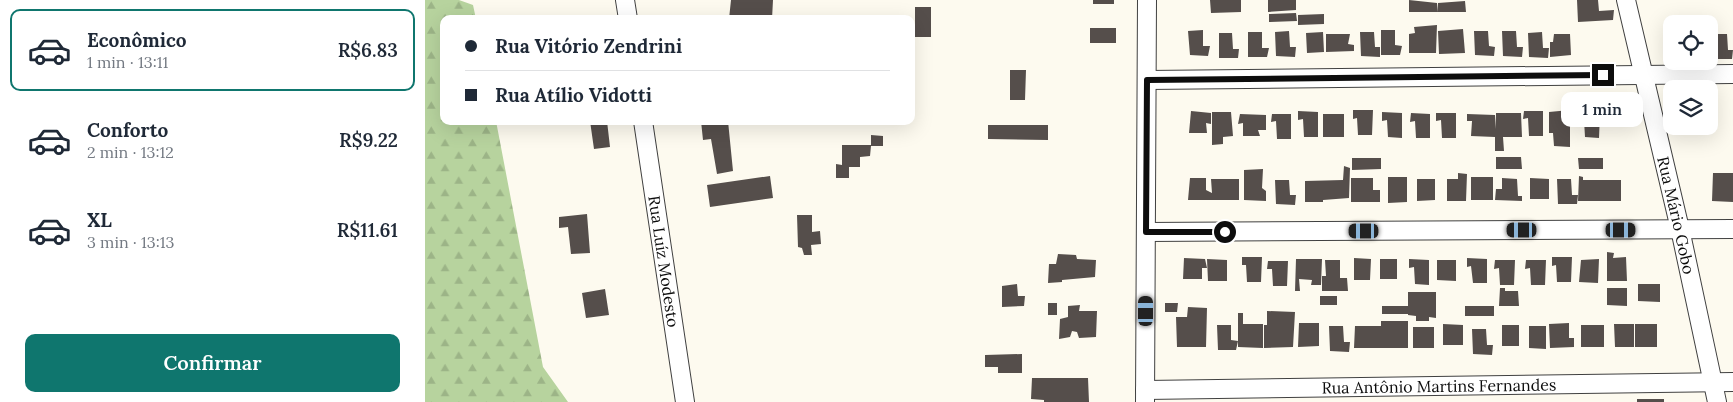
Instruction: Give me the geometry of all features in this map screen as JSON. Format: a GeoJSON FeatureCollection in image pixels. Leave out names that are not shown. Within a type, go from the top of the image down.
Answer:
{"type":"FeatureCollection","features":[{"type":"Feature","properties":{"kind":"street"},"geometry":{"type":"LineString","coordinates":[[625,0],[627,15]]}},
{"type":"Feature","properties":{"kind":"street"},"geometry":{"type":"LineString","coordinates":[[1145,396],[1147,0]]}},
{"type":"Feature","properties":{"kind":"street","name":"Rua Mário Gobo"},"geometry":{"type":"LineString","coordinates":[[1626,0],[1642,75],[1680,229],[1717,402]]}},
{"type":"Feature","properties":{"kind":"street"},"geometry":{"type":"LineString","coordinates":[[1147,80],[1733,74]]}},
{"type":"Feature","properties":{"kind":"street","name":"Rua Luíz Modesto"},"geometry":{"type":"LineString","coordinates":[[644,125],[685,402]]}},
{"type":"Feature","properties":{"kind":"street"},"geometry":{"type":"LineString","coordinates":[[1146,232],[1733,229]]}},
{"type":"Feature","properties":{"kind":"street","name":"Rua Antônio Martins Fernandes"},"geometry":{"type":"LineString","coordinates":[[1145,396],[1733,382]]}},
{"type":"Feature","properties":{"kind":"green space"},"geometry":{"type":"Polygon","coordinates":[[[425,0],[459,0],[473,5],[475,15],[440,15],[440,125],[497,125],[543,367],[568,402],[425,402],[425,0]]]}},
{"type":"Feature","properties":{"kind":"building"},"geometry":{"type":"Polygon","coordinates":[[[731,0],[773,0],[772,15],[729,15],[731,0]]]}},
{"type":"Feature","properties":{"kind":"building"},"geometry":{"type":"Polygon","coordinates":[[[1093,0],[1114,0],[1114,4],[1093,4],[1093,0]]]}},
{"type":"Feature","properties":{"kind":"building"},"geometry":{"type":"Polygon","coordinates":[[[1210,0],[1241,0],[1241,12],[1211,13],[1210,0]]]}},
{"type":"Feature","properties":{"kind":"building"},"geometry":{"type":"Polygon","coordinates":[[[1268,0],[1296,0],[1296,10],[1268,12],[1268,0]]]}},
{"type":"Feature","properties":{"kind":"building"},"geometry":{"type":"Polygon","coordinates":[[[1409,0],[1437,3],[1438,12],[1409,12],[1409,0]]]}},
{"type":"Feature","properties":{"kind":"building"},"geometry":{"type":"Polygon","coordinates":[[[1577,0],[1598,0],[1599,11],[1614,10],[1613,20],[1578,22],[1577,0]]]}},
{"type":"Feature","properties":{"kind":"building"},"geometry":{"type":"Polygon","coordinates":[[[1465,1],[1466,12],[1438,12],[1438,3],[1465,1]]]}},
{"type":"Feature","properties":{"kind":"building"},"geometry":{"type":"Polygon","coordinates":[[[915,7],[931,7],[931,37],[915,37],[915,7]]]}},
{"type":"Feature","properties":{"kind":"building"},"geometry":{"type":"Polygon","coordinates":[[[1296,13],[1297,21],[1269,22],[1269,14],[1296,13]]]}},
{"type":"Feature","properties":{"kind":"building"},"geometry":{"type":"Polygon","coordinates":[[[1324,14],[1324,24],[1298,25],[1298,15],[1324,14]]]}},
{"type":"Feature","properties":{"kind":"building"},"geometry":{"type":"Polygon","coordinates":[[[1437,25],[1436,53],[1409,53],[1409,34],[1415,33],[1414,27],[1437,25]]]}},
{"type":"Feature","properties":{"kind":"building"},"geometry":{"type":"Polygon","coordinates":[[[1090,28],[1116,28],[1116,43],[1090,43],[1090,28]]]}},
{"type":"Feature","properties":{"kind":"building"},"geometry":{"type":"Polygon","coordinates":[[[1463,29],[1465,53],[1439,54],[1438,31],[1463,29]]]}},
{"type":"Feature","properties":{"kind":"building"},"geometry":{"type":"Polygon","coordinates":[[[1203,30],[1203,46],[1210,46],[1208,56],[1190,55],[1188,31],[1203,30]]]}},
{"type":"Feature","properties":{"kind":"building"},"geometry":{"type":"Polygon","coordinates":[[[1381,30],[1395,30],[1395,45],[1402,46],[1400,55],[1381,55],[1381,30]]]}},
{"type":"Feature","properties":{"kind":"building"},"geometry":{"type":"Polygon","coordinates":[[[1289,31],[1290,47],[1296,47],[1295,57],[1276,56],[1275,32],[1289,31]]]}},
{"type":"Feature","properties":{"kind":"building"},"geometry":{"type":"Polygon","coordinates":[[[1474,31],[1488,31],[1489,46],[1495,47],[1494,56],[1475,55],[1474,31]]]}},
{"type":"Feature","properties":{"kind":"building"},"geometry":{"type":"Polygon","coordinates":[[[1502,31],[1516,31],[1517,47],[1523,47],[1522,57],[1503,56],[1502,31]]]}},
{"type":"Feature","properties":{"kind":"building"},"geometry":{"type":"Polygon","coordinates":[[[1248,32],[1262,32],[1262,48],[1269,48],[1267,57],[1248,57],[1248,32]]]}},
{"type":"Feature","properties":{"kind":"building"},"geometry":{"type":"Polygon","coordinates":[[[1323,32],[1324,52],[1307,53],[1306,33],[1323,32]]]}},
{"type":"Feature","properties":{"kind":"building"},"geometry":{"type":"Polygon","coordinates":[[[1360,32],[1374,32],[1375,47],[1380,47],[1380,57],[1361,56],[1360,32]]]}},
{"type":"Feature","properties":{"kind":"building"},"geometry":{"type":"Polygon","coordinates":[[[1542,32],[1543,48],[1549,48],[1548,58],[1529,57],[1528,33],[1542,32]]]}},
{"type":"Feature","properties":{"kind":"building"},"geometry":{"type":"Polygon","coordinates":[[[1219,33],[1232,33],[1233,49],[1239,49],[1238,58],[1219,58],[1219,33]]]}},
{"type":"Feature","properties":{"kind":"building"},"geometry":{"type":"Polygon","coordinates":[[[1326,34],[1350,34],[1348,44],[1354,45],[1354,51],[1326,52],[1326,34]]]}},
{"type":"Feature","properties":{"kind":"building"},"geometry":{"type":"Polygon","coordinates":[[[1554,34],[1570,34],[1571,55],[1550,57],[1550,42],[1553,42],[1554,34]]]}},
{"type":"Feature","properties":{"kind":"building"},"geometry":{"type":"Polygon","coordinates":[[[1718,34],[1727,34],[1728,50],[1733,50],[1732,59],[1718,59],[1718,34]]]}},
{"type":"Feature","properties":{"kind":"building"},"geometry":{"type":"Polygon","coordinates":[[[1010,70],[1026,70],[1025,100],[1010,100],[1010,70]]]}},
{"type":"Feature","properties":{"kind":"building"},"geometry":{"type":"Polygon","coordinates":[[[1353,110],[1373,110],[1372,135],[1358,135],[1357,118],[1353,119],[1353,110]]]}},
{"type":"Feature","properties":{"kind":"building"},"geometry":{"type":"Polygon","coordinates":[[[1570,110],[1570,147],[1554,146],[1553,133],[1549,133],[1549,112],[1570,110]]]}},
{"type":"Feature","properties":{"kind":"building"},"geometry":{"type":"Polygon","coordinates":[[[1191,111],[1211,113],[1211,124],[1206,123],[1207,133],[1189,133],[1191,111]]]}},
{"type":"Feature","properties":{"kind":"building"},"geometry":{"type":"Polygon","coordinates":[[[1298,111],[1318,112],[1318,137],[1304,137],[1303,119],[1298,120],[1298,111]]]}},
{"type":"Feature","properties":{"kind":"building"},"geometry":{"type":"Polygon","coordinates":[[[1524,111],[1543,111],[1543,136],[1529,136],[1528,118],[1523,119],[1524,111]]]}},
{"type":"Feature","properties":{"kind":"building"},"geometry":{"type":"Polygon","coordinates":[[[1212,112],[1231,112],[1233,136],[1223,137],[1223,144],[1212,145],[1212,112]]]}},
{"type":"Feature","properties":{"kind":"building"},"geometry":{"type":"Polygon","coordinates":[[[1382,112],[1402,113],[1402,138],[1388,137],[1387,120],[1382,121],[1382,112]]]}},
{"type":"Feature","properties":{"kind":"building"},"geometry":{"type":"Polygon","coordinates":[[[1580,112],[1600,113],[1599,138],[1585,137],[1584,120],[1580,121],[1580,112]]]}},
{"type":"Feature","properties":{"kind":"building"},"geometry":{"type":"Polygon","coordinates":[[[1411,113],[1430,114],[1430,138],[1416,138],[1415,121],[1410,122],[1411,113]]]}},
{"type":"Feature","properties":{"kind":"building"},"geometry":{"type":"Polygon","coordinates":[[[1436,113],[1456,113],[1456,138],[1442,138],[1441,120],[1436,121],[1436,113]]]}},
{"type":"Feature","properties":{"kind":"building"},"geometry":{"type":"Polygon","coordinates":[[[1496,113],[1521,113],[1522,137],[1503,137],[1504,151],[1495,151],[1495,137],[1471,136],[1472,121],[1467,121],[1467,114],[1495,115],[1496,129],[1496,113]]]}},
{"type":"Feature","properties":{"kind":"building"},"geometry":{"type":"Polygon","coordinates":[[[1240,114],[1266,115],[1266,130],[1258,130],[1260,136],[1243,136],[1243,123],[1238,124],[1240,114]]]}},
{"type":"Feature","properties":{"kind":"building"},"geometry":{"type":"Polygon","coordinates":[[[1272,114],[1291,114],[1291,139],[1277,139],[1276,121],[1271,122],[1272,114]]]}},
{"type":"Feature","properties":{"kind":"building"},"geometry":{"type":"Polygon","coordinates":[[[1323,114],[1344,114],[1344,137],[1323,137],[1323,114]]]}},
{"type":"Feature","properties":{"kind":"building"},"geometry":{"type":"Polygon","coordinates":[[[591,125],[607,125],[610,147],[594,149],[591,125]]]}},
{"type":"Feature","properties":{"kind":"building"},"geometry":{"type":"Polygon","coordinates":[[[701,125],[728,125],[733,171],[717,174],[711,139],[703,140],[701,125]]]}},
{"type":"Feature","properties":{"kind":"building"},"geometry":{"type":"Polygon","coordinates":[[[988,125],[1048,125],[1048,140],[988,139],[988,125]]]}},
{"type":"Feature","properties":{"kind":"building"},"geometry":{"type":"Polygon","coordinates":[[[871,135],[883,136],[883,146],[871,146],[870,156],[860,157],[860,167],[849,167],[849,178],[836,178],[836,164],[842,165],[842,145],[871,145],[871,135]]]}},
{"type":"Feature","properties":{"kind":"building"},"geometry":{"type":"Polygon","coordinates":[[[1496,157],[1521,157],[1522,169],[1496,169],[1496,157]]]}},
{"type":"Feature","properties":{"kind":"building"},"geometry":{"type":"Polygon","coordinates":[[[1352,158],[1381,158],[1381,169],[1352,170],[1352,158]]]}},
{"type":"Feature","properties":{"kind":"building"},"geometry":{"type":"Polygon","coordinates":[[[1578,158],[1603,158],[1603,169],[1579,169],[1578,158]]]}},
{"type":"Feature","properties":{"kind":"building"},"geometry":{"type":"Polygon","coordinates":[[[1344,166],[1350,168],[1349,198],[1323,200],[1323,202],[1305,202],[1305,181],[1343,180],[1344,166]]]}},
{"type":"Feature","properties":{"kind":"building"},"geometry":{"type":"Polygon","coordinates":[[[1263,169],[1262,188],[1266,191],[1266,201],[1244,200],[1244,170],[1263,169]]]}},
{"type":"Feature","properties":{"kind":"building"},"geometry":{"type":"Polygon","coordinates":[[[1458,173],[1467,174],[1466,201],[1447,201],[1447,179],[1458,179],[1458,173]]]}},
{"type":"Feature","properties":{"kind":"building"},"geometry":{"type":"Polygon","coordinates":[[[1713,173],[1733,173],[1733,202],[1712,201],[1713,173]]]}},
{"type":"Feature","properties":{"kind":"building"},"geometry":{"type":"Polygon","coordinates":[[[770,176],[773,198],[710,207],[707,185],[770,176]]]}},
{"type":"Feature","properties":{"kind":"building"},"geometry":{"type":"Polygon","coordinates":[[[1579,176],[1583,177],[1583,180],[1621,180],[1621,201],[1578,201],[1579,176]]]}},
{"type":"Feature","properties":{"kind":"building"},"geometry":{"type":"Polygon","coordinates":[[[1388,177],[1407,177],[1407,202],[1388,203],[1388,177]]]}},
{"type":"Feature","properties":{"kind":"building"},"geometry":{"type":"Polygon","coordinates":[[[1471,177],[1493,177],[1493,200],[1471,200],[1471,177]]]}},
{"type":"Feature","properties":{"kind":"building"},"geometry":{"type":"Polygon","coordinates":[[[1190,178],[1206,178],[1206,190],[1212,193],[1211,179],[1239,179],[1239,200],[1188,200],[1190,178]]]}},
{"type":"Feature","properties":{"kind":"building"},"geometry":{"type":"Polygon","coordinates":[[[1351,178],[1373,178],[1373,190],[1380,190],[1380,202],[1351,202],[1351,178]]]}},
{"type":"Feature","properties":{"kind":"building"},"geometry":{"type":"Polygon","coordinates":[[[1502,178],[1517,179],[1518,196],[1522,196],[1522,201],[1495,200],[1496,189],[1502,189],[1502,178]]]}},
{"type":"Feature","properties":{"kind":"building"},"geometry":{"type":"Polygon","coordinates":[[[1530,178],[1549,179],[1549,199],[1530,199],[1530,178]]]}},
{"type":"Feature","properties":{"kind":"building"},"geometry":{"type":"Polygon","coordinates":[[[1417,179],[1435,179],[1435,200],[1417,201],[1417,179]]]}},
{"type":"Feature","properties":{"kind":"building"},"geometry":{"type":"Polygon","coordinates":[[[1557,179],[1571,179],[1572,195],[1578,195],[1577,204],[1558,204],[1557,179]]]}},
{"type":"Feature","properties":{"kind":"building"},"geometry":{"type":"Polygon","coordinates":[[[1275,180],[1289,180],[1290,195],[1296,195],[1295,205],[1276,204],[1275,180]]]}},
{"type":"Feature","properties":{"kind":"building"},"geometry":{"type":"Polygon","coordinates":[[[587,214],[590,253],[571,254],[568,227],[559,228],[559,217],[587,214]]]}},
{"type":"Feature","properties":{"kind":"building"},"geometry":{"type":"Polygon","coordinates":[[[797,215],[812,215],[812,232],[820,231],[821,244],[811,245],[812,255],[804,255],[802,248],[798,247],[797,215]]]}},
{"type":"Feature","properties":{"kind":"building"},"geometry":{"type":"Polygon","coordinates":[[[1607,252],[1614,253],[1613,258],[1626,257],[1627,281],[1607,281],[1607,252]]]}},
{"type":"Feature","properties":{"kind":"building"},"geometry":{"type":"Polygon","coordinates":[[[1058,254],[1076,255],[1077,259],[1096,260],[1095,277],[1048,283],[1049,264],[1056,264],[1058,254]]]}},
{"type":"Feature","properties":{"kind":"building"},"geometry":{"type":"Polygon","coordinates":[[[1242,257],[1262,257],[1261,282],[1247,282],[1246,265],[1242,265],[1242,257]]]}},
{"type":"Feature","properties":{"kind":"building"},"geometry":{"type":"Polygon","coordinates":[[[1552,257],[1572,257],[1571,282],[1557,282],[1556,265],[1552,266],[1552,257]]]}},
{"type":"Feature","properties":{"kind":"building"},"geometry":{"type":"Polygon","coordinates":[[[1184,258],[1205,259],[1207,268],[1202,268],[1202,279],[1183,279],[1184,258]]]}},
{"type":"Feature","properties":{"kind":"building"},"geometry":{"type":"Polygon","coordinates":[[[1354,258],[1371,259],[1370,280],[1354,280],[1354,258]]]}},
{"type":"Feature","properties":{"kind":"building"},"geometry":{"type":"Polygon","coordinates":[[[1467,258],[1487,259],[1487,283],[1473,283],[1471,266],[1467,267],[1467,258]]]}},
{"type":"Feature","properties":{"kind":"building"},"geometry":{"type":"Polygon","coordinates":[[[1207,259],[1227,260],[1227,281],[1208,281],[1207,259]]]}},
{"type":"Feature","properties":{"kind":"building"},"geometry":{"type":"Polygon","coordinates":[[[1296,259],[1322,259],[1321,285],[1311,285],[1312,280],[1299,279],[1300,291],[1295,291],[1296,259]]]}},
{"type":"Feature","properties":{"kind":"building"},"geometry":{"type":"Polygon","coordinates":[[[1380,259],[1397,259],[1397,279],[1380,279],[1380,259]]]}},
{"type":"Feature","properties":{"kind":"building"},"geometry":{"type":"Polygon","coordinates":[[[1409,259],[1429,260],[1429,285],[1415,284],[1414,267],[1409,268],[1409,259]]]}},
{"type":"Feature","properties":{"kind":"building"},"geometry":{"type":"Polygon","coordinates":[[[1599,259],[1598,283],[1579,282],[1581,260],[1599,259]]]}},
{"type":"Feature","properties":{"kind":"building"},"geometry":{"type":"Polygon","coordinates":[[[1325,260],[1340,260],[1340,278],[1347,278],[1348,291],[1322,291],[1322,276],[1326,276],[1325,260]]]}},
{"type":"Feature","properties":{"kind":"building"},"geometry":{"type":"Polygon","coordinates":[[[1437,260],[1456,260],[1456,281],[1437,280],[1437,260]]]}},
{"type":"Feature","properties":{"kind":"building"},"geometry":{"type":"Polygon","coordinates":[[[1495,260],[1515,260],[1514,285],[1500,285],[1499,268],[1494,269],[1495,260]]]}},
{"type":"Feature","properties":{"kind":"building"},"geometry":{"type":"Polygon","coordinates":[[[1526,260],[1546,260],[1545,285],[1531,285],[1530,268],[1525,269],[1526,260]]]}},
{"type":"Feature","properties":{"kind":"building"},"geometry":{"type":"Polygon","coordinates":[[[1268,261],[1288,261],[1287,286],[1273,286],[1272,269],[1267,269],[1268,261]]]}},
{"type":"Feature","properties":{"kind":"building"},"geometry":{"type":"Polygon","coordinates":[[[1017,284],[1018,296],[1025,296],[1024,306],[1002,307],[1002,286],[1017,284]]]}},
{"type":"Feature","properties":{"kind":"building"},"geometry":{"type":"Polygon","coordinates":[[[1638,284],[1660,284],[1660,302],[1638,301],[1638,284]]]}},
{"type":"Feature","properties":{"kind":"building"},"geometry":{"type":"Polygon","coordinates":[[[1500,288],[1505,288],[1505,291],[1518,291],[1519,306],[1499,306],[1500,288]]]}},
{"type":"Feature","properties":{"kind":"building"},"geometry":{"type":"Polygon","coordinates":[[[1607,288],[1627,288],[1627,306],[1607,305],[1607,288]]]}},
{"type":"Feature","properties":{"kind":"building"},"geometry":{"type":"Polygon","coordinates":[[[605,289],[609,315],[586,318],[582,293],[605,289]]]}},
{"type":"Feature","properties":{"kind":"building"},"geometry":{"type":"Polygon","coordinates":[[[1408,292],[1436,292],[1436,318],[1429,317],[1429,321],[1416,321],[1416,316],[1408,315],[1408,292]]]}},
{"type":"Feature","properties":{"kind":"building"},"geometry":{"type":"Polygon","coordinates":[[[1320,296],[1337,296],[1337,305],[1320,305],[1320,296]]]}},
{"type":"Feature","properties":{"kind":"building"},"geometry":{"type":"Polygon","coordinates":[[[1048,303],[1057,303],[1057,315],[1048,315],[1048,303]]]}},
{"type":"Feature","properties":{"kind":"building"},"geometry":{"type":"Polygon","coordinates":[[[1165,303],[1178,303],[1177,312],[1165,312],[1165,303]]]}},
{"type":"Feature","properties":{"kind":"building"},"geometry":{"type":"Polygon","coordinates":[[[1080,305],[1079,311],[1097,311],[1096,337],[1079,338],[1077,332],[1072,331],[1070,337],[1059,339],[1060,319],[1068,317],[1068,306],[1080,305]]]}},
{"type":"Feature","properties":{"kind":"building"},"geometry":{"type":"Polygon","coordinates":[[[1382,306],[1408,306],[1408,314],[1382,314],[1382,306]]]}},
{"type":"Feature","properties":{"kind":"building"},"geometry":{"type":"Polygon","coordinates":[[[1465,306],[1494,306],[1494,316],[1465,316],[1465,306]]]}},
{"type":"Feature","properties":{"kind":"building"},"geometry":{"type":"Polygon","coordinates":[[[1188,307],[1207,308],[1206,347],[1177,347],[1176,317],[1187,317],[1188,307]]]}},
{"type":"Feature","properties":{"kind":"building"},"geometry":{"type":"Polygon","coordinates":[[[1267,311],[1295,312],[1293,347],[1264,348],[1264,325],[1267,325],[1267,311]]]}},
{"type":"Feature","properties":{"kind":"building"},"geometry":{"type":"Polygon","coordinates":[[[1238,313],[1243,313],[1243,324],[1263,324],[1263,348],[1238,347],[1238,313]]]}},
{"type":"Feature","properties":{"kind":"building"},"geometry":{"type":"Polygon","coordinates":[[[1381,321],[1408,321],[1408,348],[1354,348],[1355,326],[1381,326],[1381,321]]]}},
{"type":"Feature","properties":{"kind":"building"},"geometry":{"type":"Polygon","coordinates":[[[1299,323],[1319,323],[1319,346],[1298,347],[1299,323]]]}},
{"type":"Feature","properties":{"kind":"building"},"geometry":{"type":"Polygon","coordinates":[[[1569,323],[1569,338],[1574,338],[1574,347],[1550,348],[1549,324],[1569,323]]]}},
{"type":"Feature","properties":{"kind":"building"},"geometry":{"type":"Polygon","coordinates":[[[1443,324],[1463,325],[1463,345],[1443,345],[1443,324]]]}},
{"type":"Feature","properties":{"kind":"building"},"geometry":{"type":"Polygon","coordinates":[[[1614,324],[1634,324],[1634,347],[1615,347],[1614,324]]]}},
{"type":"Feature","properties":{"kind":"building"},"geometry":{"type":"Polygon","coordinates":[[[1635,324],[1657,324],[1657,347],[1635,347],[1635,324]]]}},
{"type":"Feature","properties":{"kind":"building"},"geometry":{"type":"Polygon","coordinates":[[[1217,325],[1231,325],[1231,340],[1238,341],[1236,350],[1218,350],[1217,325]]]}},
{"type":"Feature","properties":{"kind":"building"},"geometry":{"type":"Polygon","coordinates":[[[1502,325],[1519,325],[1519,346],[1502,346],[1502,325]]]}},
{"type":"Feature","properties":{"kind":"building"},"geometry":{"type":"Polygon","coordinates":[[[1581,325],[1604,325],[1604,347],[1581,347],[1581,325]]]}},
{"type":"Feature","properties":{"kind":"building"},"geometry":{"type":"Polygon","coordinates":[[[1329,326],[1343,326],[1344,342],[1350,342],[1349,352],[1330,351],[1329,326]]]}},
{"type":"Feature","properties":{"kind":"building"},"geometry":{"type":"Polygon","coordinates":[[[1529,326],[1546,326],[1546,349],[1529,348],[1529,326]]]}},
{"type":"Feature","properties":{"kind":"building"},"geometry":{"type":"Polygon","coordinates":[[[1413,327],[1434,327],[1434,348],[1413,348],[1413,327]]]}},
{"type":"Feature","properties":{"kind":"building"},"geometry":{"type":"Polygon","coordinates":[[[1472,329],[1486,329],[1487,345],[1493,345],[1492,355],[1473,354],[1472,329]]]}},
{"type":"Feature","properties":{"kind":"building"},"geometry":{"type":"Polygon","coordinates":[[[1022,354],[1022,373],[998,373],[998,367],[985,367],[985,355],[1022,354]]]}},
{"type":"Feature","properties":{"kind":"building"},"geometry":{"type":"Polygon","coordinates":[[[1032,378],[1088,378],[1089,402],[1044,402],[1044,400],[1031,399],[1032,378]]]}},
{"type":"Feature","properties":{"kind":"building"},"geometry":{"type":"Polygon","coordinates":[[[1637,399],[1664,399],[1664,402],[1637,402],[1637,399]]]}},
{"type":"Feature","properties":{"kind":"route"},"geometry":{"type":"LineString","coordinates":[[1225,232],[1146,232],[1147,80],[1603,75]]}}]}
